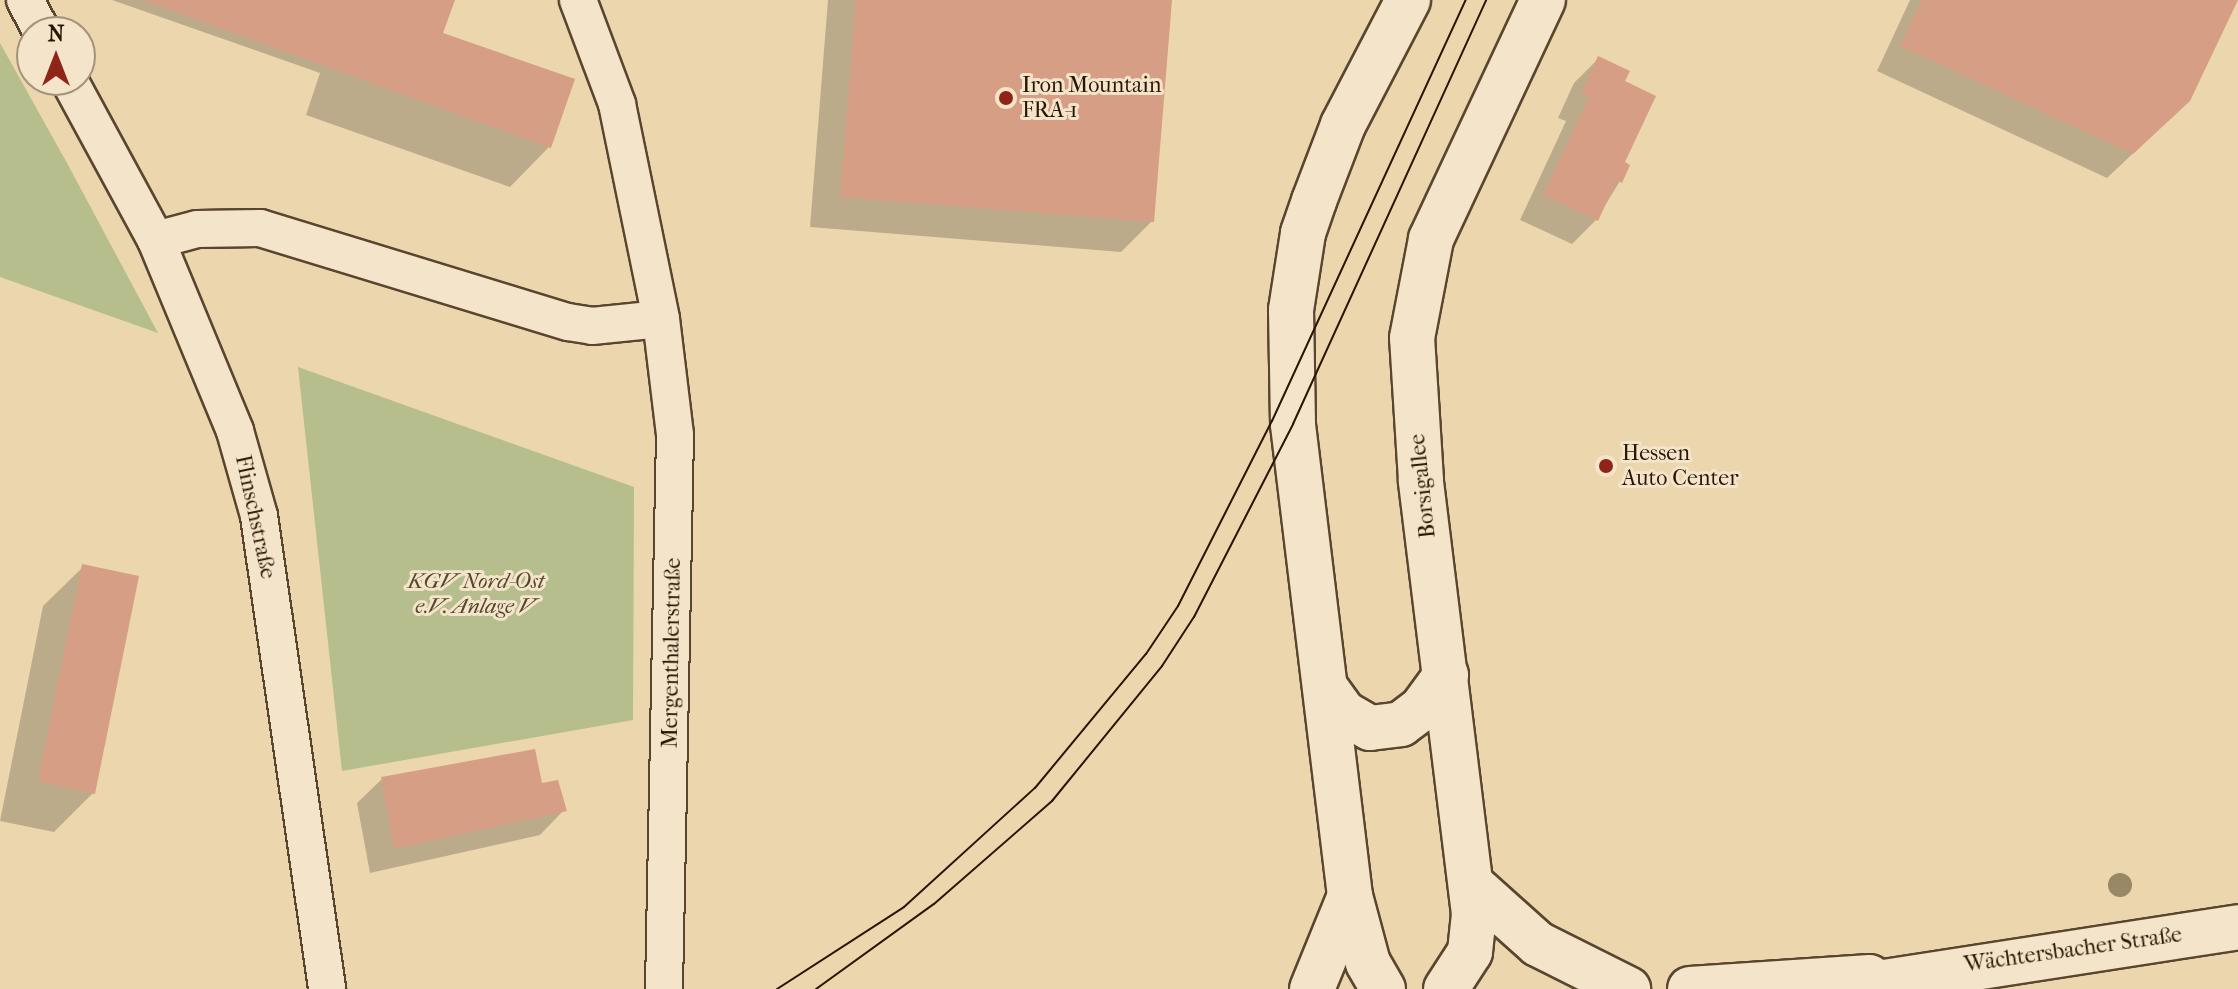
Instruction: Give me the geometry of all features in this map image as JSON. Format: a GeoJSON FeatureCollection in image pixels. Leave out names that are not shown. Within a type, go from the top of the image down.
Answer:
{"type":"FeatureCollection","features":[{"type":"Feature","properties":{"kind":"main road"},"geometry":{"type":"LineString","coordinates":[[1383,989],[1368,963],[1350,896],[1293,424],[1291,310],[1303,233],[1318,188],[1343,125],[1408,0]]}},
{"type":"Feature","properties":{"kind":"main road","name":"Borsigallee"},"geometry":{"type":"LineString","coordinates":[[1446,989],[1458,976],[1474,937],[1472,885],[1421,480],[1412,338],[1417,293],[1431,239],[1543,0]]}},
{"type":"Feature","properties":{"kind":"main road"},"geometry":{"type":"LineString","coordinates":[[1325,687],[1344,713],[1370,728],[1401,724],[1422,708],[1446,675]]}},
{"type":"Feature","properties":{"kind":"main road"},"geometry":{"type":"LineString","coordinates":[[1472,885],[1538,944],[1628,989]]}},
{"type":"Feature","properties":{"kind":"main road"},"geometry":{"type":"LineString","coordinates":[[1312,989],[1350,896]]}},
{"type":"Feature","properties":{"kind":"main road","name":"Wächtersbacher Straße"},"geometry":{"type":"LineString","coordinates":[[1839,989],[1908,975],[2238,927]]}},
{"type":"Feature","properties":{"kind":"main road","name":"Wächtersbacher Straße"},"geometry":{"type":"LineString","coordinates":[[1690,989],[1908,975]]}},
{"type":"Feature","properties":{"kind":"street","name":"Mergenthalerstraße"},"geometry":{"type":"LineString","coordinates":[[578,0],[617,104],[661,319],[676,475],[664,989]]}},
{"type":"Feature","properties":{"kind":"street","name":"Flinschstraße"},"geometry":{"type":"LineString","coordinates":[[78,96],[156,240],[235,431],[259,516],[327,989]]}},
{"type":"Feature","properties":{"kind":"street"},"geometry":{"type":"LineString","coordinates":[[156,240],[197,229],[260,228],[568,322],[592,326],[661,319]]}},
{"type":"Feature","properties":{"kind":"green space"},"geometry":{"type":"Polygon","coordinates":[[[0,43],[16,72],[16,96],[30,96],[158,333],[0,277],[0,43]]]}},
{"type":"Feature","properties":{"kind":"green space","name":"KGV Nord-Ost e.V. Anlage V"},"geometry":{"type":"Polygon","coordinates":[[[298,367],[634,487],[633,720],[342,771],[298,367]]]}},
{"type":"Feature","properties":{"kind":"building"},"geometry":{"type":"Polygon","coordinates":[[[143,0],[455,0],[443,33],[575,79],[551,148],[143,0]]]}},
{"type":"Feature","properties":{"kind":"building","name":"Iron Mountain FRA-1"},"geometry":{"type":"Polygon","coordinates":[[[856,0],[1172,0],[1154,222],[840,197],[856,0]]]}},
{"type":"Feature","properties":{"kind":"building"},"geometry":{"type":"Polygon","coordinates":[[[1922,0],[2238,0],[2190,101],[2133,154],[1900,46],[1922,0]]]}},
{"type":"Feature","properties":{"kind":"building"},"geometry":{"type":"Polygon","coordinates":[[[1598,56],[1630,71],[1625,81],[1656,96],[1625,162],[1630,165],[1622,183],[1617,180],[1598,221],[1543,195],[1589,97],[1581,93],[1598,56]]]}},
{"type":"Feature","properties":{"kind":"building"},"geometry":{"type":"Polygon","coordinates":[[[82,564],[139,576],[95,794],[38,781],[82,564]]]}},
{"type":"Feature","properties":{"kind":"building"},"geometry":{"type":"Polygon","coordinates":[[[535,749],[542,783],[558,780],[567,811],[394,849],[381,777],[535,749]]]}},
{"type":"Feature","properties":{"kind":"tram line"},"geometry":{"type":"LineString","coordinates":[[777,989],[904,907],[1035,788],[1146,654],[1178,606],[1272,421],[1466,0]]}},
{"type":"Feature","properties":{"kind":"tram line"},"geometry":{"type":"LineString","coordinates":[[816,989],[934,904],[1052,801],[1162,666],[1194,617],[1293,424],[1486,0]]}},
{"type":"Feature","properties":{"kind":"place","name":"Iron Mountain FRA-1"},"geometry":{"type":"Point","coordinates":[1006,98]}},
{"type":"Feature","properties":{"kind":"place","name":"Hessen Auto Center"},"geometry":{"type":"Point","coordinates":[1606,466]}}]}
